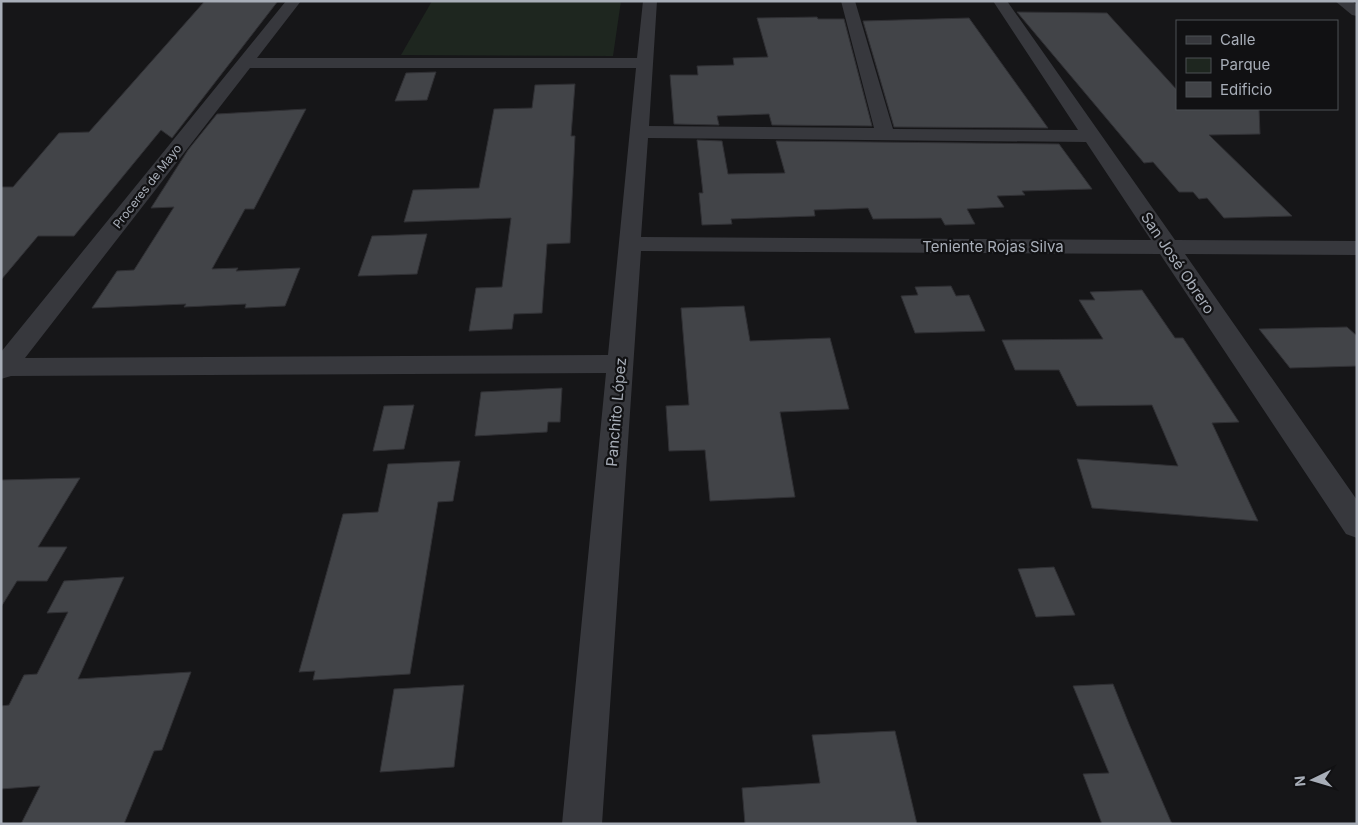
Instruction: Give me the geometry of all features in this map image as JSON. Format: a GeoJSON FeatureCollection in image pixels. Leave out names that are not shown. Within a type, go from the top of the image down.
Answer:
{"type":"FeatureCollection","features":[{"type":"Feature","properties":{"kind":"street","name":"Proceres de Mayo"},"geometry":{"type":"LineString","coordinates":[[2,368],[294,1]]}},
{"type":"Feature","properties":{"kind":"street","name":"Panchito López"},"geometry":{"type":"LineString","coordinates":[[582,824],[650,1]]}},
{"type":"Feature","properties":{"kind":"street"},"geometry":{"type":"LineString","coordinates":[[848,1],[885,134]]}},
{"type":"Feature","properties":{"kind":"street","name":"San José Obrero"},"geometry":{"type":"LineString","coordinates":[[1000,1],[1357,525]]}},
{"type":"Feature","properties":{"kind":"street"},"geometry":{"type":"LineString","coordinates":[[1342,1],[1357,12]]}},
{"type":"Feature","properties":{"kind":"street"},"geometry":{"type":"LineString","coordinates":[[245,63],[645,63]]}},
{"type":"Feature","properties":{"kind":"street"},"geometry":{"type":"LineString","coordinates":[[639,132],[1092,136]]}},
{"type":"Feature","properties":{"kind":"street","name":"Teniente Rojas Silva"},"geometry":{"type":"LineString","coordinates":[[630,244],[1357,248]]}},
{"type":"Feature","properties":{"kind":"street"},"geometry":{"type":"LineString","coordinates":[[2,368],[620,364]]}},
{"type":"Feature","properties":{"kind":"green space"},"geometry":{"type":"Polygon","coordinates":[[[432,1],[621,1],[613,56],[401,55],[432,1]]]}},
{"type":"Feature","properties":{"kind":"building"},"geometry":{"type":"Polygon","coordinates":[[[278,1],[172,138],[161,130],[74,236],[38,236],[1,280],[1,187],[13,187],[59,133],[89,132],[204,2],[278,1]]]}},
{"type":"Feature","properties":{"kind":"building"},"geometry":{"type":"Polygon","coordinates":[[[1017,12],[1107,13],[1176,89],[1176,110],[1259,110],[1260,134],[1209,135],[1292,216],[1224,218],[1207,198],[1199,199],[1193,192],[1179,192],[1153,162],[1144,163],[1017,12]]]}},
{"type":"Feature","properties":{"kind":"building"},"geometry":{"type":"Polygon","coordinates":[[[817,17],[818,19],[844,19],[872,126],[772,125],[769,114],[717,116],[719,125],[674,124],[670,75],[698,75],[697,66],[734,65],[733,58],[768,57],[757,18],[817,17]]]}},
{"type":"Feature","properties":{"kind":"building"},"geometry":{"type":"Polygon","coordinates":[[[969,18],[1048,128],[894,127],[863,21],[969,18]]]}},
{"type":"Feature","properties":{"kind":"building"},"geometry":{"type":"Polygon","coordinates":[[[436,72],[427,100],[395,101],[406,73],[436,72]]]}},
{"type":"Feature","properties":{"kind":"building"},"geometry":{"type":"Polygon","coordinates":[[[575,84],[571,136],[575,136],[570,243],[547,244],[542,313],[514,314],[512,329],[469,331],[476,288],[502,287],[511,218],[404,222],[413,190],[479,188],[494,109],[532,108],[535,85],[575,84]]]}},
{"type":"Feature","properties":{"kind":"building"},"geometry":{"type":"Polygon","coordinates":[[[306,109],[254,209],[245,209],[212,269],[238,268],[236,271],[300,268],[285,306],[245,308],[246,304],[184,307],[186,304],[92,308],[117,271],[134,270],[174,207],[151,208],[188,150],[217,114],[306,109]]]}},
{"type":"Feature","properties":{"kind":"building"},"geometry":{"type":"Polygon","coordinates":[[[697,140],[722,141],[728,174],[785,173],[776,141],[1059,144],[1092,189],[1022,191],[1025,195],[997,196],[1004,207],[967,209],[975,224],[945,225],[941,218],[873,219],[868,208],[814,210],[815,216],[731,219],[732,224],[702,225],[699,193],[703,193],[697,140]]]}},
{"type":"Feature","properties":{"kind":"building"},"geometry":{"type":"Polygon","coordinates":[[[427,234],[417,274],[358,276],[372,236],[427,234]]]}},
{"type":"Feature","properties":{"kind":"building"},"geometry":{"type":"Polygon","coordinates":[[[951,286],[956,296],[969,295],[985,331],[915,333],[901,296],[918,295],[915,287],[951,286]]]}},
{"type":"Feature","properties":{"kind":"building"},"geometry":{"type":"Polygon","coordinates":[[[1142,290],[1175,338],[1183,338],[1239,422],[1212,423],[1258,521],[1092,508],[1077,459],[1178,466],[1152,405],[1077,406],[1059,370],[1015,370],[1002,340],[1103,339],[1079,300],[1095,300],[1090,292],[1142,290]]]}},
{"type":"Feature","properties":{"kind":"building"},"geometry":{"type":"Polygon","coordinates":[[[744,306],[750,341],[830,338],[849,409],[780,412],[795,497],[710,501],[705,450],[669,451],[666,406],[689,405],[681,308],[744,306]]]}},
{"type":"Feature","properties":{"kind":"building"},"geometry":{"type":"Polygon","coordinates":[[[1347,327],[1357,336],[1357,366],[1290,368],[1259,329],[1347,327]]]}},
{"type":"Feature","properties":{"kind":"building"},"geometry":{"type":"Polygon","coordinates":[[[562,388],[560,422],[548,422],[547,432],[475,436],[481,392],[562,388]]]}},
{"type":"Feature","properties":{"kind":"building"},"geometry":{"type":"Polygon","coordinates":[[[414,405],[404,449],[373,451],[384,406],[414,405]]]}},
{"type":"Feature","properties":{"kind":"building"},"geometry":{"type":"Polygon","coordinates":[[[460,461],[453,501],[438,502],[410,674],[313,680],[315,671],[299,672],[343,514],[378,512],[388,464],[460,461]]]}},
{"type":"Feature","properties":{"kind":"building"},"geometry":{"type":"Polygon","coordinates":[[[80,478],[38,547],[67,547],[47,581],[17,581],[1,607],[1,480],[80,478]]]}},
{"type":"Feature","properties":{"kind":"building"},"geometry":{"type":"Polygon","coordinates":[[[1054,567],[1075,615],[1036,617],[1018,569],[1054,567]]]}},
{"type":"Feature","properties":{"kind":"building"},"geometry":{"type":"Polygon","coordinates":[[[124,577],[78,679],[191,672],[162,750],[154,751],[124,824],[21,824],[40,786],[1,789],[1,706],[9,705],[24,675],[37,674],[68,612],[47,613],[64,581],[124,577]]]}},
{"type":"Feature","properties":{"kind":"building"},"geometry":{"type":"Polygon","coordinates":[[[1113,684],[1172,824],[1102,824],[1083,774],[1109,773],[1073,686],[1113,684]]]}},
{"type":"Feature","properties":{"kind":"building"},"geometry":{"type":"Polygon","coordinates":[[[464,685],[454,767],[380,772],[394,689],[464,685]]]}},
{"type":"Feature","properties":{"kind":"building"},"geometry":{"type":"Polygon","coordinates":[[[895,731],[917,824],[745,824],[742,788],[820,783],[812,735],[895,731]]]}}]}
